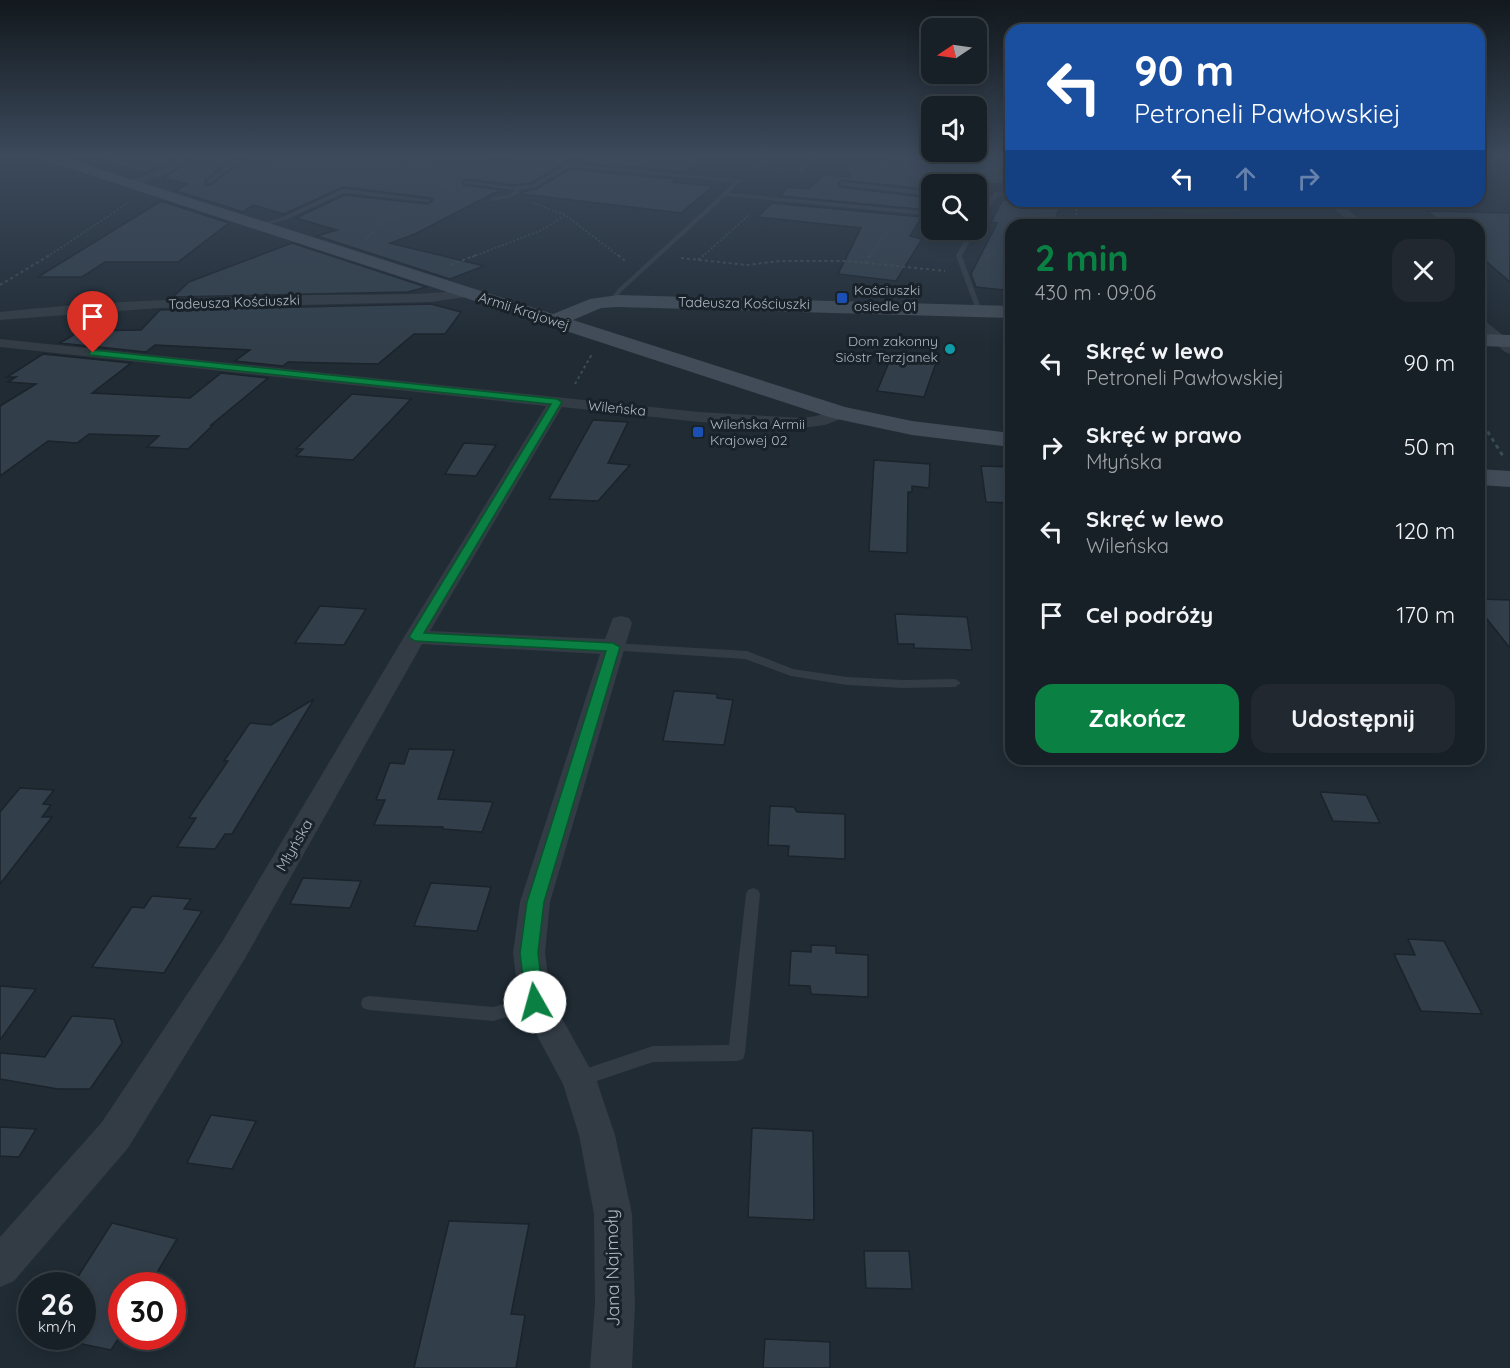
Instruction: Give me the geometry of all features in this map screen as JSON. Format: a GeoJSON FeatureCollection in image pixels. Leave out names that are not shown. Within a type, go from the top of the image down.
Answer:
{"type":"FeatureCollection","features":[{"type":"Feature","properties":{"kind":"main road","name":"Armii Krajowej"},"geometry":{"type":"LineString","coordinates":[[241,219],[840,413],[912,428],[1005,439]]}},
{"type":"Feature","properties":{"kind":"main road","name":"Tadeusza Kościuszki"},"geometry":{"type":"LineString","coordinates":[[553,321],[597,303],[618,301],[1005,312]]}},
{"type":"Feature","properties":{"kind":"main road"},"geometry":{"type":"LineString","coordinates":[[1485,476],[1508,470]]}},
{"type":"Feature","properties":{"kind":"street","name":"Tadeusza Kościuszki"},"geometry":{"type":"LineString","coordinates":[[0,316],[86,307],[364,298],[440,298],[468,293]]}},
{"type":"Feature","properties":{"kind":"street"},"geometry":{"type":"LineString","coordinates":[[1485,329],[1500,343]]}},
{"type":"Feature","properties":{"kind":"street","name":"Wileńska"},"geometry":{"type":"LineString","coordinates":[[0,343],[783,424],[819,421],[840,413]]}},
{"type":"Feature","properties":{"kind":"street","name":"Młyńska"},"geometry":{"type":"LineString","coordinates":[[0,1267],[115,1135],[233,951],[415,637],[557,402]]}},
{"type":"Feature","properties":{"kind":"street"},"geometry":{"type":"LineString","coordinates":[[415,637],[617,635]]}},
{"type":"Feature","properties":{"kind":"street","name":"Jana Najmoły"},"geometry":{"type":"LineString","coordinates":[[611,1368],[615,1304],[613,1214],[597,1135],[579,1079],[554,1040],[535,1002],[529,953],[535,902],[617,635]]}},
{"type":"Feature","properties":{"kind":"lane"},"geometry":{"type":"LineString","coordinates":[[260,225],[282,219]]}},
{"type":"Feature","properties":{"kind":"lane"},"geometry":{"type":"LineString","coordinates":[[618,301],[616,295],[698,219]]}},
{"type":"Feature","properties":{"kind":"lane"},"geometry":{"type":"LineString","coordinates":[[968,240],[959,256],[980,310]]}},
{"type":"Feature","properties":{"kind":"lane"},"geometry":{"type":"LineString","coordinates":[[617,635],[747,655],[791,672],[847,681],[903,684],[955,683]]}},
{"type":"Feature","properties":{"kind":"lane"},"geometry":{"type":"LineString","coordinates":[[579,1079],[653,1054],[736,1053],[753,894]]}},
{"type":"Feature","properties":{"kind":"lane"},"geometry":{"type":"LineString","coordinates":[[369,1003],[493,1014],[535,1002]]}},
{"type":"Feature","properties":{"kind":"path"},"geometry":{"type":"LineString","coordinates":[[0,285],[54,254],[106,219]]}},
{"type":"Feature","properties":{"kind":"path"},"geometry":{"type":"LineString","coordinates":[[446,267],[542,230],[559,219]]}},
{"type":"Feature","properties":{"kind":"path"},"geometry":{"type":"LineString","coordinates":[[698,260],[745,219]]}},
{"type":"Feature","properties":{"kind":"path"},"geometry":{"type":"LineString","coordinates":[[865,263],[893,222]]}},
{"type":"Feature","properties":{"kind":"path"},"geometry":{"type":"LineString","coordinates":[[658,255],[747,265],[780,261],[847,261],[964,272]]}},
{"type":"Feature","properties":{"kind":"path"},"geometry":{"type":"LineString","coordinates":[[557,402],[569,395],[596,346]]}},
{"type":"Feature","properties":{"kind":"path"},"geometry":{"type":"LineString","coordinates":[[886,354],[921,358]]}},
{"type":"Feature","properties":{"kind":"path"},"geometry":{"type":"LineString","coordinates":[[1485,429],[1508,470]]}},
{"type":"Feature","properties":{"kind":"building"},"geometry":{"type":"Polygon","coordinates":[[[132,219],[216,219],[229,223],[178,262],[105,262],[82,277],[38,277],[132,219]]]}},
{"type":"Feature","properties":{"kind":"building"},"geometry":{"type":"Polygon","coordinates":[[[299,219],[444,219],[415,234],[390,243],[484,266],[450,279],[317,236],[337,230],[299,219]]]}},
{"type":"Feature","properties":{"kind":"building"},"geometry":{"type":"Polygon","coordinates":[[[774,219],[921,219],[910,236],[921,240],[896,281],[838,274],[861,228],[774,219]]]}},
{"type":"Feature","properties":{"kind":"building"},"geometry":{"type":"Polygon","coordinates":[[[993,219],[1055,219],[1005,219],[1005,284],[1003,290],[976,287],[971,274],[997,223],[991,222],[993,219]]]}},
{"type":"Feature","properties":{"kind":"building"},"geometry":{"type":"Polygon","coordinates":[[[1437,219],[1510,219],[1510,282],[1485,260],[1485,219],[1437,219]]]}},
{"type":"Feature","properties":{"kind":"building"},"geometry":{"type":"Polygon","coordinates":[[[292,243],[426,287],[408,292],[173,297],[189,282],[292,243]]]}},
{"type":"Feature","properties":{"kind":"building"},"geometry":{"type":"Polygon","coordinates":[[[431,304],[461,312],[445,334],[414,334],[378,364],[288,362],[283,366],[235,361],[250,350],[155,345],[146,352],[60,343],[80,331],[141,330],[160,310],[431,304]]]}},
{"type":"Feature","properties":{"kind":"building"},"geometry":{"type":"Polygon","coordinates":[[[43,354],[131,363],[92,393],[190,398],[221,373],[268,378],[211,425],[213,425],[188,449],[147,447],[159,436],[89,434],[77,443],[48,441],[0,476],[0,406],[36,384],[8,382],[16,377],[7,377],[43,354]]]}},
{"type":"Feature","properties":{"kind":"building"},"geometry":{"type":"Polygon","coordinates":[[[894,358],[936,363],[924,397],[877,391],[890,360],[894,358]]]}},
{"type":"Feature","properties":{"kind":"building"},"geometry":{"type":"Polygon","coordinates":[[[352,394],[411,399],[353,460],[296,456],[303,449],[296,449],[352,394]]]}},
{"type":"Feature","properties":{"kind":"building"},"geometry":{"type":"Polygon","coordinates":[[[593,420],[628,422],[608,463],[630,465],[598,501],[549,499],[593,420]]]}},
{"type":"Feature","properties":{"kind":"building"},"geometry":{"type":"Polygon","coordinates":[[[464,443],[496,445],[476,476],[445,474],[464,443]]]}},
{"type":"Feature","properties":{"kind":"building"},"geometry":{"type":"Polygon","coordinates":[[[874,460],[930,464],[929,488],[912,486],[912,492],[908,492],[907,553],[869,551],[874,460]]]}},
{"type":"Feature","properties":{"kind":"building"},"geometry":{"type":"Polygon","coordinates":[[[981,466],[1005,467],[1005,503],[986,502],[981,466]]]}},
{"type":"Feature","properties":{"kind":"building"},"geometry":{"type":"Polygon","coordinates":[[[1485,599],[1510,600],[1510,648],[1485,617],[1485,599]]]}},
{"type":"Feature","properties":{"kind":"building"},"geometry":{"type":"Polygon","coordinates":[[[320,606],[366,609],[344,645],[295,643],[320,606]]]}},
{"type":"Feature","properties":{"kind":"building"},"geometry":{"type":"Polygon","coordinates":[[[895,614],[967,617],[972,650],[914,648],[914,644],[898,644],[895,614]]]}},
{"type":"Feature","properties":{"kind":"building"},"geometry":{"type":"Polygon","coordinates":[[[674,691],[717,694],[717,698],[733,700],[724,745],[663,741],[674,691]]]}},
{"type":"Feature","properties":{"kind":"building"},"geometry":{"type":"Polygon","coordinates":[[[314,699],[232,834],[225,834],[215,849],[177,847],[196,818],[189,818],[228,761],[224,761],[250,723],[271,725],[314,699]]]}},
{"type":"Feature","properties":{"kind":"building"},"geometry":{"type":"Polygon","coordinates":[[[409,749],[454,750],[438,799],[493,802],[482,832],[443,829],[443,827],[374,825],[385,800],[376,800],[390,763],[404,764],[409,749]]]}},
{"type":"Feature","properties":{"kind":"building"},"geometry":{"type":"Polygon","coordinates":[[[20,788],[54,790],[43,804],[51,805],[42,817],[52,817],[0,884],[0,812],[20,788]]]}},
{"type":"Feature","properties":{"kind":"building"},"geometry":{"type":"Polygon","coordinates":[[[1320,792],[1366,795],[1380,823],[1333,821],[1320,792]]]}},
{"type":"Feature","properties":{"kind":"building"},"geometry":{"type":"Polygon","coordinates":[[[770,806],[794,807],[797,812],[845,814],[845,859],[788,856],[789,846],[768,845],[770,806]]]}},
{"type":"Feature","properties":{"kind":"building"},"geometry":{"type":"Polygon","coordinates":[[[303,878],[361,881],[350,908],[290,904],[303,878]]]}},
{"type":"Feature","properties":{"kind":"building"},"geometry":{"type":"Polygon","coordinates":[[[431,883],[491,887],[477,931],[414,926],[431,883]]]}},
{"type":"Feature","properties":{"kind":"building"},"geometry":{"type":"Polygon","coordinates":[[[152,896],[191,899],[184,909],[202,911],[164,973],[92,967],[132,907],[144,908],[152,896]]]}},
{"type":"Feature","properties":{"kind":"building"},"geometry":{"type":"Polygon","coordinates":[[[1408,939],[1444,941],[1482,1014],[1421,1011],[1394,954],[1415,955],[1408,939]]]}},
{"type":"Feature","properties":{"kind":"building"},"geometry":{"type":"Polygon","coordinates":[[[811,945],[836,946],[836,953],[868,955],[868,997],[811,994],[810,986],[789,985],[791,951],[811,952],[811,945]]]}},
{"type":"Feature","properties":{"kind":"building"},"geometry":{"type":"Polygon","coordinates":[[[0,986],[36,989],[0,1040],[0,986]]]}},
{"type":"Feature","properties":{"kind":"building"},"geometry":{"type":"Polygon","coordinates":[[[72,1016],[114,1019],[122,1043],[90,1089],[58,1089],[0,1079],[0,1053],[45,1057],[72,1016]]]}},
{"type":"Feature","properties":{"kind":"building"},"geometry":{"type":"Polygon","coordinates":[[[211,1115],[256,1121],[232,1169],[187,1163],[211,1115]]]}},
{"type":"Feature","properties":{"kind":"building"},"geometry":{"type":"Polygon","coordinates":[[[0,1127],[36,1129],[19,1157],[0,1156],[0,1127]]]}},
{"type":"Feature","properties":{"kind":"building"},"geometry":{"type":"Polygon","coordinates":[[[752,1128],[813,1131],[814,1220],[748,1217],[752,1128]]]}},
{"type":"Feature","properties":{"kind":"building"},"geometry":{"type":"Polygon","coordinates":[[[449,1221],[529,1224],[511,1314],[525,1315],[516,1368],[414,1368],[449,1221]]]}},
{"type":"Feature","properties":{"kind":"building"},"geometry":{"type":"Polygon","coordinates":[[[112,1223],[177,1239],[157,1272],[108,1272],[108,1349],[96,1347],[96,1272],[81,1272],[112,1223]]]}},
{"type":"Feature","properties":{"kind":"building"},"geometry":{"type":"Polygon","coordinates":[[[864,1251],[909,1251],[912,1289],[866,1288],[864,1251]]]}},
{"type":"Feature","properties":{"kind":"building"},"geometry":{"type":"Polygon","coordinates":[[[765,1339],[830,1342],[830,1368],[763,1368],[765,1339]]]}},
{"type":"Feature","properties":{"kind":"place","name":"Kościuszki osiedle 01"},"geometry":{"type":"Point","coordinates":[842,298]}},
{"type":"Feature","properties":{"kind":"place","name":"Dom zakonny Sióstr Terzjanek"},"geometry":{"type":"Point","coordinates":[950,349]}},
{"type":"Feature","properties":{"kind":"place","name":"Wileńska Armii Krajowej 02"},"geometry":{"type":"Point","coordinates":[698,432]}},
{"type":"Feature","properties":{"kind":"route"},"geometry":{"type":"LineString","coordinates":[[93,353],[557,402],[415,637],[613,647],[535,902],[529,953],[535,1002]]}}]}
